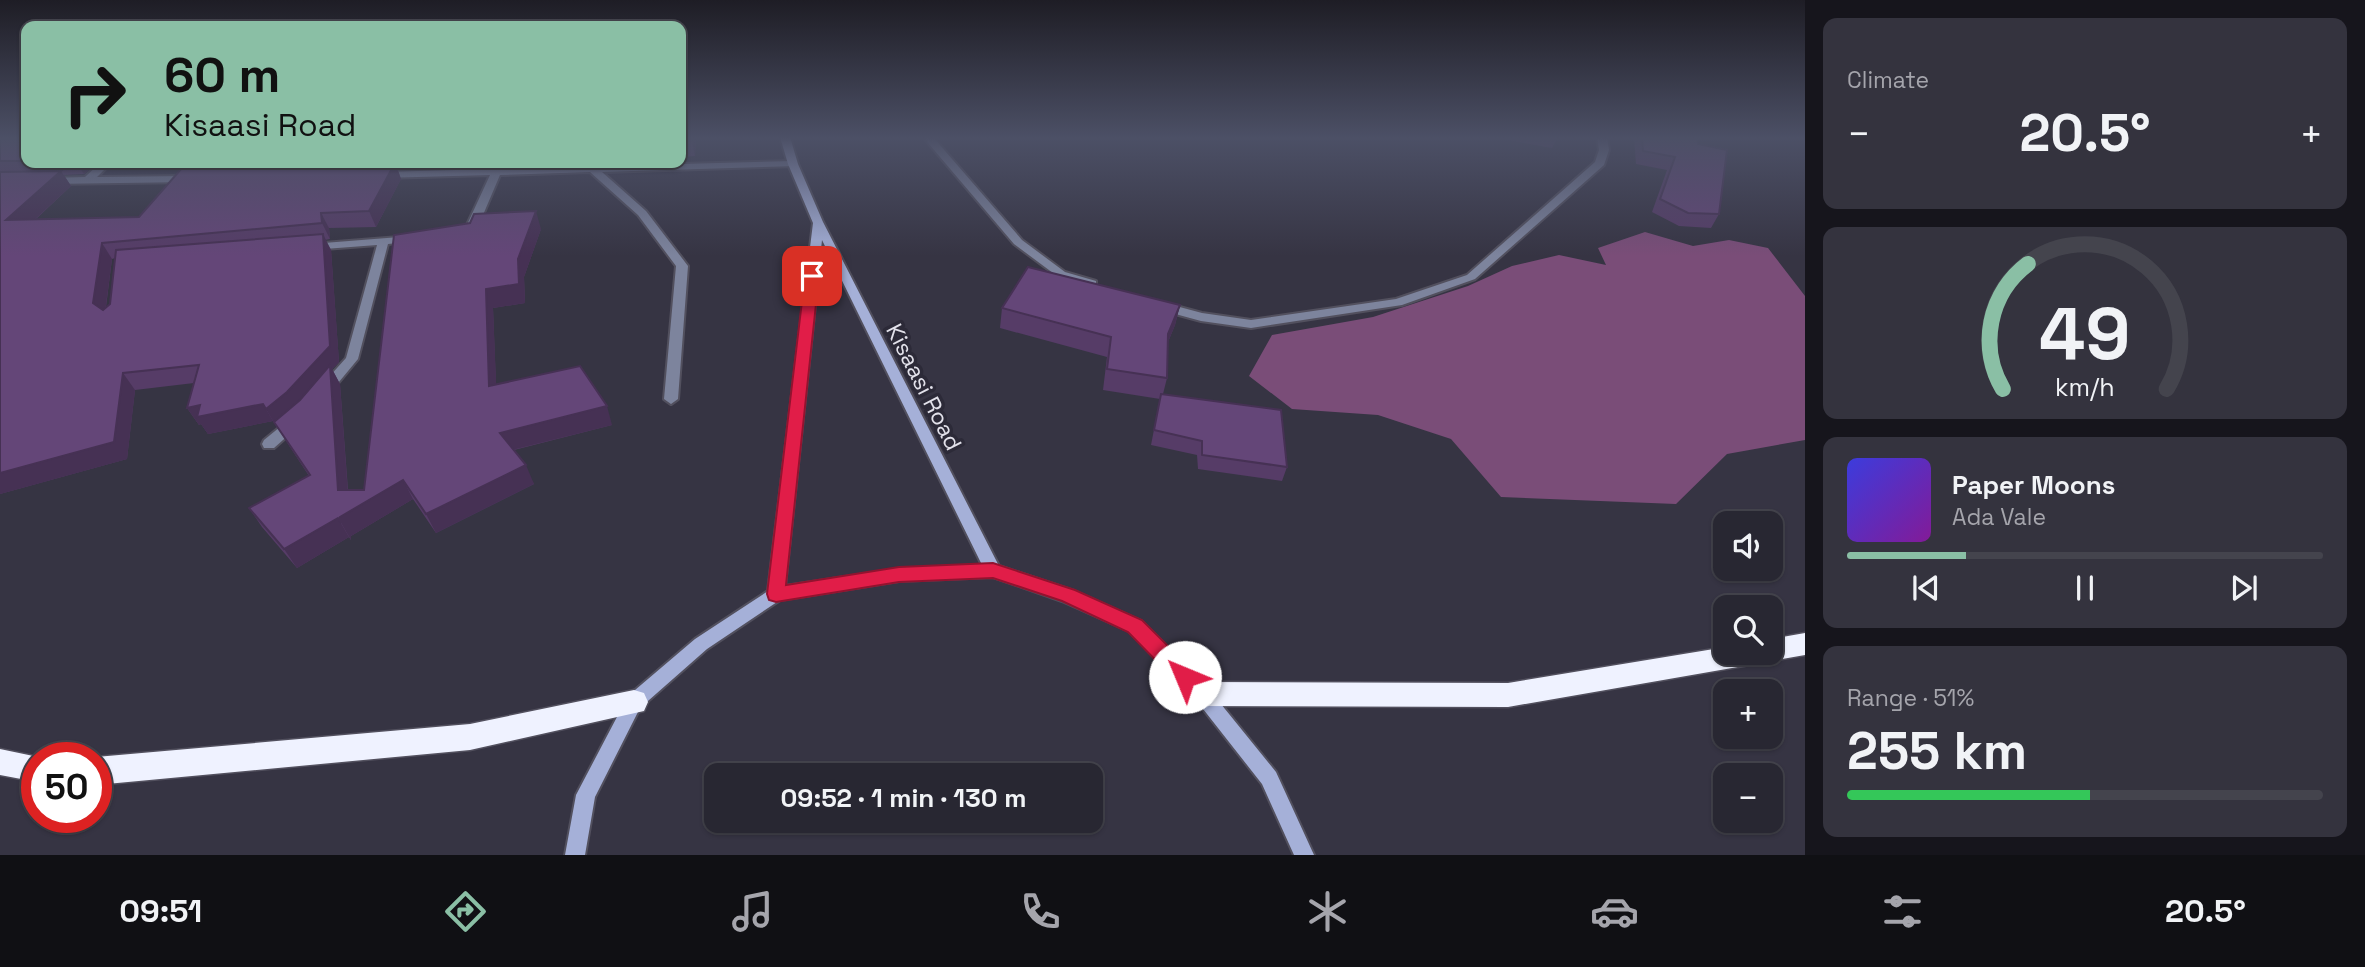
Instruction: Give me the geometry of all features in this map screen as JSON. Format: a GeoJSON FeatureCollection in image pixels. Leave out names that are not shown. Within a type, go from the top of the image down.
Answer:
{"type":"FeatureCollection","features":[{"type":"Feature","properties":{"kind":"highway"},"geometry":{"type":"LineString","coordinates":[[1783,648],[1805,644]]}},
{"type":"Feature","properties":{"kind":"highway"},"geometry":{"type":"LineString","coordinates":[[1202,694],[1508,695],[1713,660]]}},
{"type":"Feature","properties":{"kind":"highway"},"geometry":{"type":"LineString","coordinates":[[112,771],[470,737],[634,702]]}},
{"type":"Feature","properties":{"kind":"highway"},"geometry":{"type":"LineString","coordinates":[[0,762],[21,766]]}},
{"type":"Feature","properties":{"kind":"main road","name":"Kisaasi Road"},"geometry":{"type":"LineString","coordinates":[[799,177],[818,222],[993,571]]}},
{"type":"Feature","properties":{"kind":"main road","name":"Kisaasi Road"},"geometry":{"type":"LineString","coordinates":[[776,594],[818,222]]}},
{"type":"Feature","properties":{"kind":"main road"},"geometry":{"type":"LineString","coordinates":[[575,855],[586,795],[634,702],[701,644],[776,594],[899,575],[993,571],[1068,596],[1135,626],[1202,694],[1269,778],[1304,855]]}},
{"type":"Feature","properties":{"kind":"street"},"geometry":{"type":"LineString","coordinates":[[88,180],[91,177]]}},
{"type":"Feature","properties":{"kind":"street"},"geometry":{"type":"LineString","coordinates":[[456,235],[468,234],[494,177]]}},
{"type":"Feature","properties":{"kind":"street"},"geometry":{"type":"LineString","coordinates":[[601,177],[642,213],[682,266],[671,398]]}},
{"type":"Feature","properties":{"kind":"street"},"geometry":{"type":"LineString","coordinates":[[963,177],[1018,242],[1061,274],[1110,290]]}},
{"type":"Feature","properties":{"kind":"street"},"geometry":{"type":"LineString","coordinates":[[1149,302],[1200,317],[1251,324],[1398,302],[1471,277],[1584,177]]}},
{"type":"Feature","properties":{"kind":"street"},"geometry":{"type":"LineString","coordinates":[[37,181],[208,178]]}},
{"type":"Feature","properties":{"kind":"street"},"geometry":{"type":"LineString","coordinates":[[300,248],[420,239]]}},
{"type":"Feature","properties":{"kind":"street"},"geometry":{"type":"LineString","coordinates":[[269,443],[308,410],[352,359],[383,242]]}},
{"type":"Feature","properties":{"kind":"shaded area"},"geometry":{"type":"Polygon","coordinates":[[[1645,232],[1693,246],[1729,240],[1768,248],[1805,296],[1805,440],[1727,454],[1676,504],[1501,497],[1451,439],[1378,415],[1292,409],[1249,376],[1272,335],[1373,317],[1468,286],[1512,266],[1559,255],[1606,265],[1598,248],[1645,232]]]}},
{"type":"Feature","properties":{"kind":"building"},"geometry":{"type":"Polygon","coordinates":[[[0,177],[54,177],[6,220],[139,217],[174,177],[387,177],[369,211],[321,213],[322,223],[102,243],[93,303],[103,310],[110,304],[116,250],[323,234],[330,346],[287,392],[266,409],[263,404],[197,417],[200,405],[187,408],[199,365],[123,373],[114,442],[0,473],[0,177]]]}},
{"type":"Feature","properties":{"kind":"building"},"geometry":{"type":"Polygon","coordinates":[[[1668,177],[1724,177],[1719,214],[1688,213],[1660,199],[1668,177]]]}},
{"type":"Feature","properties":{"kind":"building"},"geometry":{"type":"Polygon","coordinates":[[[536,211],[518,259],[519,284],[486,289],[489,386],[580,366],[607,406],[500,433],[526,465],[426,514],[403,480],[340,517],[340,521],[338,518],[284,549],[249,508],[310,475],[274,422],[300,400],[330,365],[338,490],[364,490],[394,235],[470,223],[474,214],[536,211]]]}},
{"type":"Feature","properties":{"kind":"building"},"geometry":{"type":"Polygon","coordinates":[[[1028,267],[1180,305],[1168,334],[1167,378],[1107,369],[1111,337],[1002,308],[1028,267]]]}},
{"type":"Feature","properties":{"kind":"building"},"geometry":{"type":"Polygon","coordinates":[[[1161,394],[1281,410],[1287,467],[1202,455],[1202,441],[1154,430],[1161,394]]]}},
{"type":"Feature","properties":{"kind":"route"},"geometry":{"type":"LineString","coordinates":[[812,276],[776,594],[899,575],[993,571],[1068,596],[1135,626],[1185,677]]}}]}
